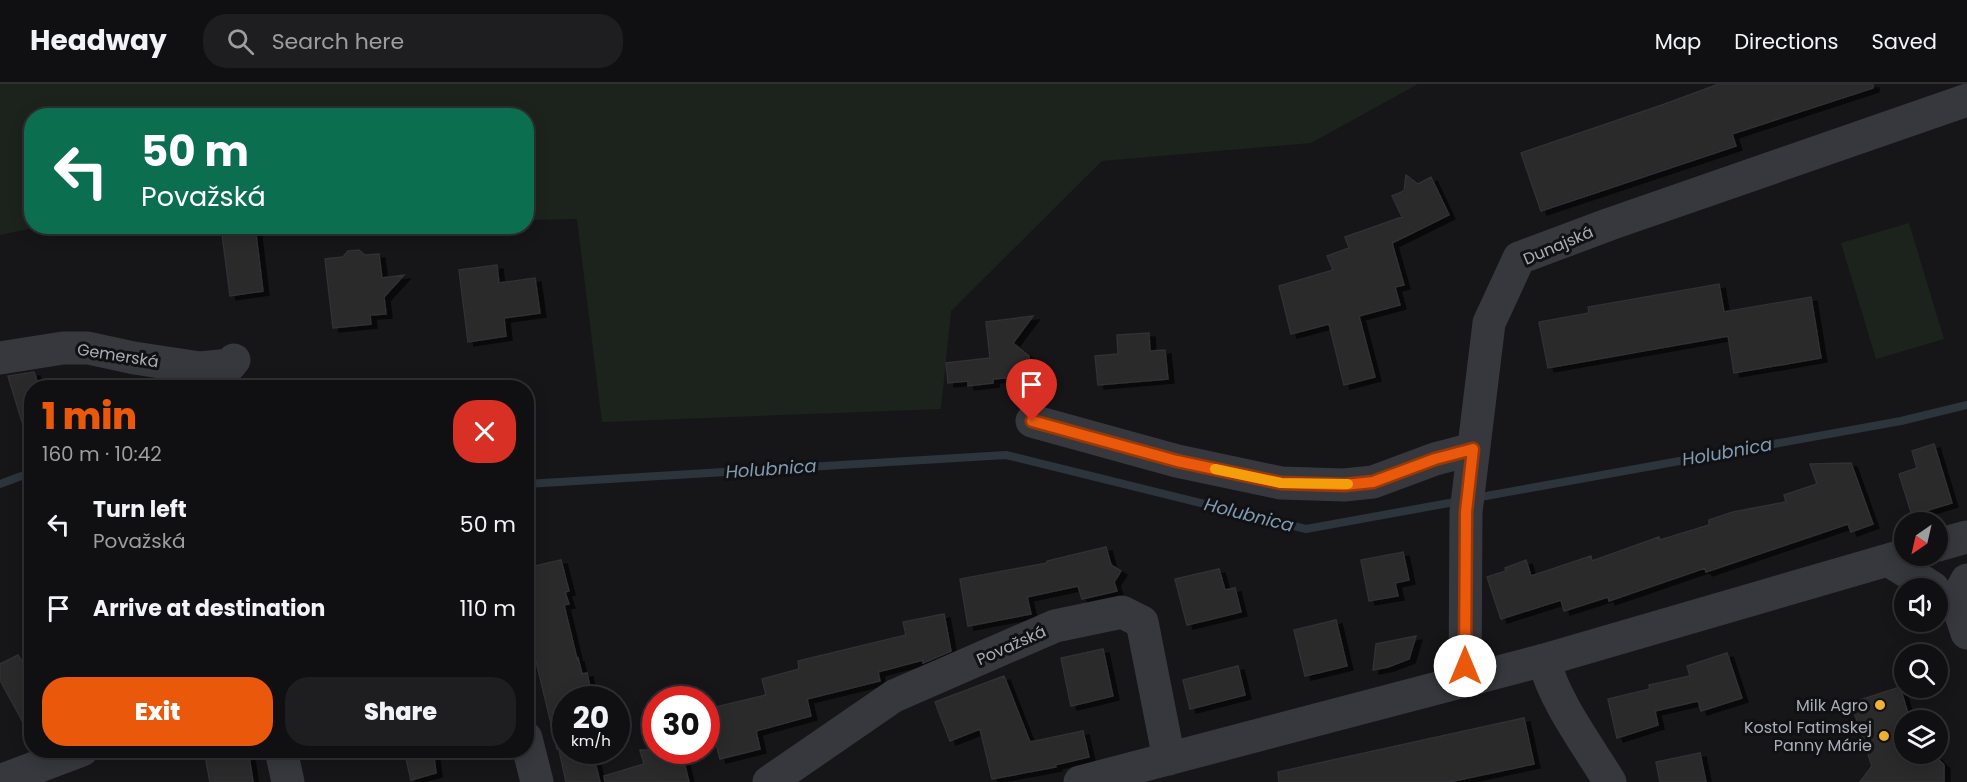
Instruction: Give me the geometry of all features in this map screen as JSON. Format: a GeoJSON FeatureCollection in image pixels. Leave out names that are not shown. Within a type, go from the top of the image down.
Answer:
{"type":"FeatureCollection","features":[{"type":"Feature","properties":{"kind":"street","name":"Dunajská"},"geometry":{"type":"LineString","coordinates":[[1465,681],[1466,512],[1489,323],[1519,258],[1967,100]]}},
{"type":"Feature","properties":{"kind":"street","name":"Gemerská"},"geometry":{"type":"LineString","coordinates":[[0,358],[63,348],[88,348],[200,368],[230,366],[234,360]]}},
{"type":"Feature","properties":{"kind":"street"},"geometry":{"type":"LineString","coordinates":[[134,358],[154,380]]}},
{"type":"Feature","properties":{"kind":"street"},"geometry":{"type":"LineString","coordinates":[[1032,421],[1177,461],[1281,483],[1344,485],[1373,482],[1435,459],[1472,460]]}},
{"type":"Feature","properties":{"kind":"street"},"geometry":{"type":"LineString","coordinates":[[1948,542],[1967,537]]}},
{"type":"Feature","properties":{"kind":"street"},"geometry":{"type":"LineString","coordinates":[[1080,782],[1544,660],[1894,558]]}},
{"type":"Feature","properties":{"kind":"street"},"geometry":{"type":"LineString","coordinates":[[1910,566],[1929,578]]}},
{"type":"Feature","properties":{"kind":"street"},"geometry":{"type":"LineString","coordinates":[[1948,590],[1967,633]]}},
{"type":"Feature","properties":{"kind":"street","name":"Považská"},"geometry":{"type":"LineString","coordinates":[[769,782],[894,696],[1055,626],[1122,612],[1142,622],[1169,759]]}},
{"type":"Feature","properties":{"kind":"street"},"geometry":{"type":"LineString","coordinates":[[1544,660],[1548,676],[1557,694],[1610,782]]}},
{"type":"Feature","properties":{"kind":"street"},"geometry":{"type":"LineString","coordinates":[[0,781],[61,758]]}},
{"type":"Feature","properties":{"kind":"street"},"geometry":{"type":"LineString","coordinates":[[283,758],[288,782]]}},
{"type":"Feature","properties":{"kind":"street"},"geometry":{"type":"LineString","coordinates":[[531,758],[537,782]]}},
{"type":"Feature","properties":{"kind":"shaded area"},"geometry":{"type":"Polygon","coordinates":[[[0,84],[1418,84],[1311,143],[1102,161],[951,311],[941,409],[602,422],[577,219],[534,220],[534,108],[24,108],[24,230],[0,235],[0,84]]]}},
{"type":"Feature","properties":{"kind":"shaded area"},"geometry":{"type":"Polygon","coordinates":[[[1909,223],[1944,339],[1876,359],[1841,243],[1909,223]]]}},
{"type":"Feature","properties":{"kind":"building"},"geometry":{"type":"Polygon","coordinates":[[[1719,84],[1873,84],[1873,88],[1732,134],[1736,146],[1541,211],[1521,153],[1719,84]]]}},
{"type":"Feature","properties":{"kind":"building"},"geometry":{"type":"Polygon","coordinates":[[[1406,175],[1418,184],[1431,177],[1449,215],[1392,243],[1404,285],[1395,287],[1400,305],[1359,316],[1375,377],[1344,385],[1329,324],[1291,334],[1279,286],[1333,270],[1327,256],[1349,248],[1345,237],[1402,217],[1392,196],[1404,191],[1406,175]]]}},
{"type":"Feature","properties":{"kind":"building"},"geometry":{"type":"Polygon","coordinates":[[[222,234],[256,234],[263,291],[230,296],[222,234]]]}},
{"type":"Feature","properties":{"kind":"building"},"geometry":{"type":"Polygon","coordinates":[[[359,250],[365,255],[379,254],[382,278],[404,275],[384,297],[386,314],[370,315],[371,324],[333,328],[325,259],[343,257],[348,251],[359,250]]]}},
{"type":"Feature","properties":{"kind":"building"},"geometry":{"type":"Polygon","coordinates":[[[497,265],[499,283],[535,278],[540,313],[504,318],[506,336],[468,342],[459,270],[497,265]]]}},
{"type":"Feature","properties":{"kind":"building"},"geometry":{"type":"Polygon","coordinates":[[[1719,284],[1724,312],[1811,297],[1821,358],[1734,373],[1728,336],[1548,368],[1539,322],[1589,313],[1588,307],[1719,284]]]}},
{"type":"Feature","properties":{"kind":"building"},"geometry":{"type":"Polygon","coordinates":[[[1033,316],[1013,343],[1029,356],[1031,376],[993,379],[993,383],[968,386],[968,381],[948,383],[946,363],[990,358],[986,322],[1033,316]]]}},
{"type":"Feature","properties":{"kind":"building"},"geometry":{"type":"Polygon","coordinates":[[[1149,333],[1150,351],[1165,350],[1168,379],[1098,385],[1095,356],[1118,354],[1117,335],[1149,333]]]}},
{"type":"Feature","properties":{"kind":"building"},"geometry":{"type":"Polygon","coordinates":[[[34,372],[37,380],[24,380],[24,428],[8,376],[34,372]]]}},
{"type":"Feature","properties":{"kind":"building"},"geometry":{"type":"Polygon","coordinates":[[[1934,444],[1952,503],[1922,512],[1911,512],[1899,474],[1917,468],[1912,451],[1934,444]]]}},
{"type":"Feature","properties":{"kind":"building"},"geometry":{"type":"Polygon","coordinates":[[[1851,463],[1873,524],[1851,532],[1848,524],[1706,572],[1705,568],[1609,601],[1608,597],[1564,611],[1561,600],[1501,619],[1487,577],[1506,571],[1505,568],[1526,560],[1531,576],[1591,556],[1592,561],[1659,537],[1660,540],[1709,525],[1709,520],[1733,512],[1786,502],[1784,495],[1817,484],[1810,464],[1851,463]]]}},
{"type":"Feature","properties":{"kind":"building"},"geometry":{"type":"Polygon","coordinates":[[[1106,547],[1111,565],[1121,571],[1114,582],[1117,591],[1082,599],[1078,586],[1027,597],[1031,614],[968,626],[960,579],[1047,563],[1047,561],[1106,547]]]}},
{"type":"Feature","properties":{"kind":"building"},"geometry":{"type":"Polygon","coordinates":[[[1403,552],[1409,580],[1395,583],[1398,596],[1369,601],[1361,560],[1403,552]]]}},
{"type":"Feature","properties":{"kind":"building"},"geometry":{"type":"Polygon","coordinates":[[[561,560],[569,591],[565,592],[569,604],[564,605],[577,659],[582,674],[587,673],[590,686],[552,686],[552,728],[534,653],[534,566],[561,560]]]}},
{"type":"Feature","properties":{"kind":"building"},"geometry":{"type":"Polygon","coordinates":[[[1219,569],[1225,590],[1235,588],[1241,612],[1187,625],[1175,579],[1219,569]]]}},
{"type":"Feature","properties":{"kind":"building"},"geometry":{"type":"Polygon","coordinates":[[[944,614],[951,651],[923,663],[923,660],[878,672],[880,681],[807,699],[811,716],[756,731],[760,749],[720,759],[720,706],[766,695],[762,679],[799,669],[798,661],[906,635],[903,622],[944,614]]]}},
{"type":"Feature","properties":{"kind":"building"},"geometry":{"type":"Polygon","coordinates":[[[1336,620],[1347,666],[1305,676],[1294,630],[1336,620]]]}},
{"type":"Feature","properties":{"kind":"building"},"geometry":{"type":"Polygon","coordinates":[[[1416,636],[1409,659],[1373,670],[1376,644],[1416,636]]]}},
{"type":"Feature","properties":{"kind":"building"},"geometry":{"type":"Polygon","coordinates":[[[1103,649],[1113,696],[1071,706],[1061,658],[1103,649]]]}},
{"type":"Feature","properties":{"kind":"building"},"geometry":{"type":"Polygon","coordinates":[[[1727,653],[1742,698],[1701,711],[1698,701],[1655,711],[1658,725],[1617,738],[1608,699],[1650,689],[1649,685],[1690,676],[1687,666],[1727,653]]]}},
{"type":"Feature","properties":{"kind":"building"},"geometry":{"type":"Polygon","coordinates":[[[18,655],[24,662],[24,724],[0,680],[0,664],[18,655]]]}},
{"type":"Feature","properties":{"kind":"building"},"geometry":{"type":"Polygon","coordinates":[[[1238,666],[1245,695],[1190,709],[1183,680],[1238,666]]]}},
{"type":"Feature","properties":{"kind":"building"},"geometry":{"type":"Polygon","coordinates":[[[1004,676],[1030,742],[1083,731],[1089,757],[1055,765],[1056,767],[992,779],[980,729],[950,741],[935,702],[1004,676]]]}},
{"type":"Feature","properties":{"kind":"building","name":"Kostol Fatimskej Panny Márie"},"geometry":{"type":"Polygon","coordinates":[[[1894,689],[1894,698],[1903,698],[1907,710],[1894,710],[1894,764],[1943,764],[1944,782],[1860,782],[1872,766],[1851,703],[1894,689]]]}},
{"type":"Feature","properties":{"kind":"building"},"geometry":{"type":"Polygon","coordinates":[[[1524,718],[1534,764],[1449,782],[1279,782],[1278,772],[1524,718]]]}},
{"type":"Feature","properties":{"kind":"building"},"geometry":{"type":"Polygon","coordinates":[[[1700,753],[1706,782],[1660,782],[1656,762],[1700,753]]]}},
{"type":"Feature","properties":{"kind":"building"},"geometry":{"type":"Polygon","coordinates":[[[206,758],[249,758],[253,782],[210,782],[206,758]]]}},
{"type":"Feature","properties":{"kind":"building"},"geometry":{"type":"Polygon","coordinates":[[[406,758],[434,758],[436,773],[411,780],[406,758]]]}},
{"type":"Feature","properties":{"kind":"building"},"geometry":{"type":"Polygon","coordinates":[[[562,764],[596,764],[600,782],[566,782],[562,764]]]}},
{"type":"Feature","properties":{"kind":"building"},"geometry":{"type":"Polygon","coordinates":[[[644,764],[684,764],[689,782],[605,782],[604,776],[644,764]]]}},
{"type":"Feature","properties":{"kind":"waterway","name":"Holubnica"},"geometry":{"type":"LineString","coordinates":[[1475,498],[1901,421],[1967,405]]}},
{"type":"Feature","properties":{"kind":"waterway","name":"Holubnica"},"geometry":{"type":"LineString","coordinates":[[534,484],[1006,455],[1306,529],[1460,501]]}},
{"type":"Feature","properties":{"kind":"waterway","name":"Holubnica"},"geometry":{"type":"LineString","coordinates":[[0,484],[24,475]]}},
{"type":"Feature","properties":{"kind":"slow traffic"},"geometry":{"type":"LineString","coordinates":[[1215,469],[1281,483],[1348,484]]}},
{"type":"Feature","properties":{"kind":"place","name":"Milk Agro"},"geometry":{"type":"Point","coordinates":[1880,705]}},
{"type":"Feature","properties":{"kind":"place","name":"Kostol Fatimskej Panny Márie"},"geometry":{"type":"Point","coordinates":[1884,736]}},
{"type":"Feature","properties":{"kind":"route"},"geometry":{"type":"LineString","coordinates":[[1032,421],[1177,461],[1281,483],[1344,485],[1373,482],[1435,459],[1473,449],[1466,512],[1465,666]]}}]}
